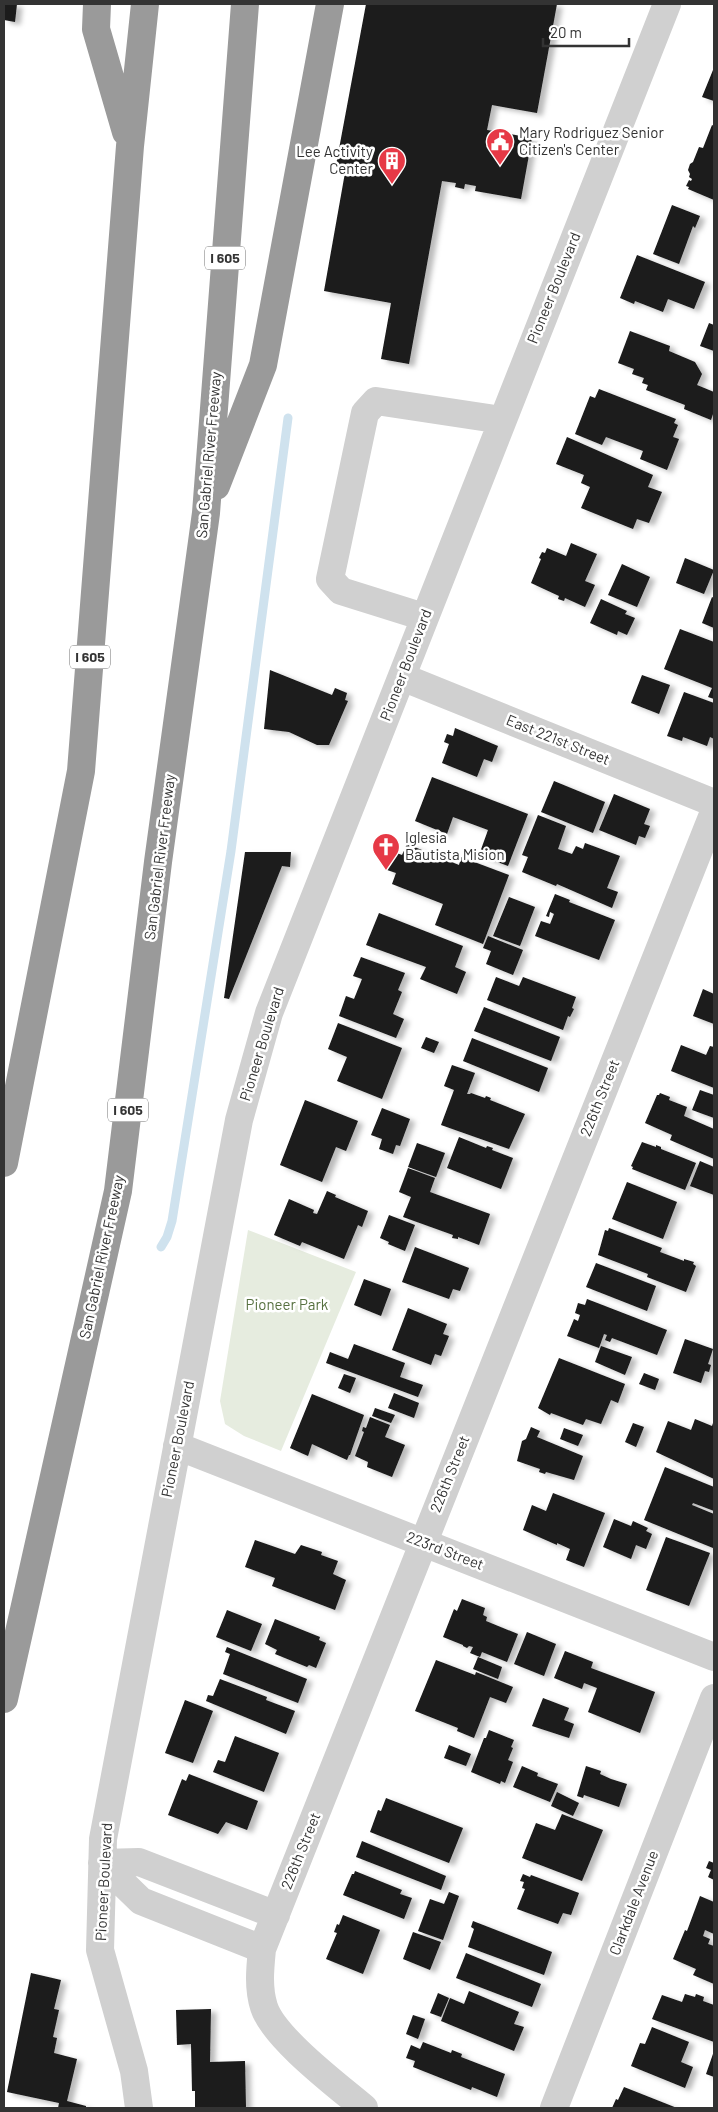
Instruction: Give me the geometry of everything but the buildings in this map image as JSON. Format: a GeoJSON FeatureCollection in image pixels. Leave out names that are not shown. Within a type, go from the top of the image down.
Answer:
{"type":"FeatureCollection","features":[{"type":"Feature","properties":{"kind":"highway"},"geometry":{"type":"LineString","coordinates":[[97,4],[96,29],[130,146]]}},
{"type":"Feature","properties":{"kind":"highway","name":"I 605"},"geometry":{"type":"LineString","coordinates":[[4,1163],[81,771],[130,146],[145,4]]}},
{"type":"Feature","properties":{"kind":"highway","name":"San Gabriel River Freeway"},"geometry":{"type":"LineString","coordinates":[[4,1699],[118,1190],[157,872],[206,513],[245,4]]}},
{"type":"Feature","properties":{"kind":"highway"},"geometry":{"type":"LineString","coordinates":[[206,513],[263,365],[330,4]]}},
{"type":"Feature","properties":{"kind":"street","name":"Pioneer Boulevard"},"geometry":{"type":"LineString","coordinates":[[139,2108],[134,2071],[100,1950],[103,1839],[176,1446],[219,1236],[239,1120],[268,1014],[667,4]]}},
{"type":"Feature","properties":{"kind":"street"},"geometry":{"type":"LineString","coordinates":[[424,617],[340,591],[330,579],[365,413],[376,401],[502,420]]}},
{"type":"Feature","properties":{"kind":"street","name":"East 221st Street"},"geometry":{"type":"LineString","coordinates":[[402,677],[714,803]]}},
{"type":"Feature","properties":{"kind":"street","name":"226th Street"},"geometry":{"type":"LineString","coordinates":[[364,2108],[286,2040],[264,2008],[259,1980],[262,1949],[714,812]]}},
{"type":"Feature","properties":{"kind":"street","name":"223rd Street"},"geometry":{"type":"LineString","coordinates":[[176,1446],[714,1657]]}},
{"type":"Feature","properties":{"kind":"street","name":"Clarkdale Avenue"},"geometry":{"type":"LineString","coordinates":[[554,2108],[714,1698]]}},
{"type":"Feature","properties":{"kind":"street"},"geometry":{"type":"LineString","coordinates":[[102,1864],[138,1862],[276,1914]]}},
{"type":"Feature","properties":{"kind":"street"},"geometry":{"type":"LineString","coordinates":[[102,1864],[141,1901],[262,1949]]}},
{"type":"Feature","properties":{"kind":"green space","name":"Pioneer Park"},"geometry":{"type":"Polygon","coordinates":[[[248,1230],[356,1272],[281,1451],[244,1436],[225,1424],[220,1401],[248,1230]]]}},
{"type":"Feature","properties":{"kind":"waterway"},"geometry":{"type":"LineString","coordinates":[[161,1247],[167,1237],[172,1221],[231,851],[288,418]]}},
{"type":"Feature","properties":{"kind":"place","name":"Mary Rodriguez Senior Citizen's Center"},"geometry":{"type":"Point","coordinates":[500,166]}},
{"type":"Feature","properties":{"kind":"place","name":"Lee Activity Center"},"geometry":{"type":"Point","coordinates":[392,185]}},
{"type":"Feature","properties":{"kind":"place","name":"Iglesia Bautista Mision"},"geometry":{"type":"Point","coordinates":[386,871]}}]}
